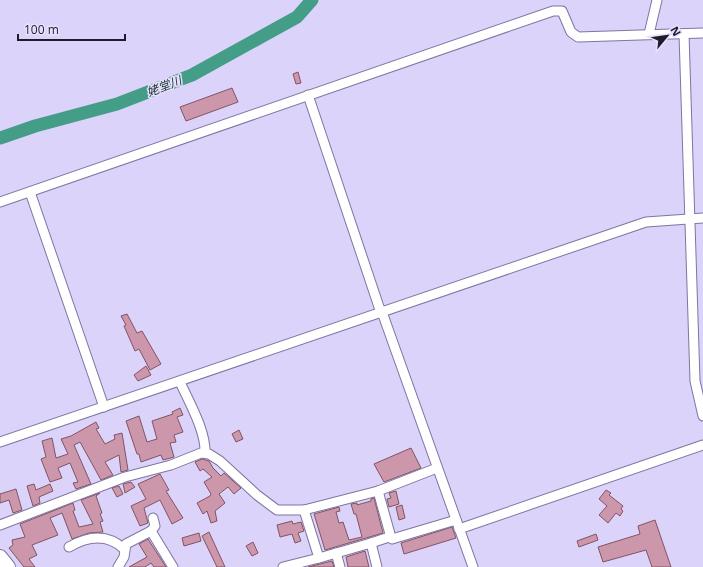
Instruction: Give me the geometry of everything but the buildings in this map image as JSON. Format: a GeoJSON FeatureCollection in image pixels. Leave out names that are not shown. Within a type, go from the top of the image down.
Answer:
{"type":"FeatureCollection","features":[{"type":"Feature","properties":{"kind":"highway"},"geometry":{"type":"LineString","coordinates":[[0,557],[8,567]]}},
{"type":"Feature","properties":{"kind":"street"},"geometry":{"type":"LineString","coordinates":[[650,34],[657,0]]}},
{"type":"Feature","properties":{"kind":"street"},"geometry":{"type":"LineString","coordinates":[[0,202],[553,11],[562,11],[571,32],[578,37],[703,33]]}},
{"type":"Feature","properties":{"kind":"street"},"geometry":{"type":"LineString","coordinates":[[684,34],[695,381],[701,400],[703,416]]}},
{"type":"Feature","properties":{"kind":"street"},"geometry":{"type":"LineString","coordinates":[[308,95],[378,307],[382,312],[473,567]]}},
{"type":"Feature","properties":{"kind":"street"},"geometry":{"type":"LineString","coordinates":[[30,192],[104,407]]}},
{"type":"Feature","properties":{"kind":"street"},"geometry":{"type":"LineString","coordinates":[[0,442],[180,382],[646,222],[703,218]]}},
{"type":"Feature","properties":{"kind":"street"},"geometry":{"type":"LineString","coordinates":[[180,382],[206,446],[205,453]]}},
{"type":"Feature","properties":{"kind":"street"},"geometry":{"type":"LineString","coordinates":[[283,567],[299,565],[389,537],[392,539],[458,525],[703,445]]}},
{"type":"Feature","properties":{"kind":"street"},"geometry":{"type":"LineString","coordinates":[[0,525],[125,477],[205,453],[220,460],[257,495],[277,510],[304,510],[378,491],[437,468]]}},
{"type":"Feature","properties":{"kind":"street"},"geometry":{"type":"LineString","coordinates":[[378,491],[390,531],[389,537]]}},
{"type":"Feature","properties":{"kind":"street"},"geometry":{"type":"LineString","coordinates":[[304,510],[319,558]]}},
{"type":"Feature","properties":{"kind":"street"},"geometry":{"type":"LineString","coordinates":[[118,567],[124,557],[124,549],[128,541],[151,531],[155,526],[153,518]]}},
{"type":"Feature","properties":{"kind":"street"},"geometry":{"type":"LineString","coordinates":[[151,531],[173,567]]}},
{"type":"Feature","properties":{"kind":"street"},"geometry":{"type":"LineString","coordinates":[[69,547],[86,540],[102,537],[117,542],[124,549]]}},
{"type":"Feature","properties":{"kind":"street"},"geometry":{"type":"LineString","coordinates":[[371,543],[377,567]]}},
{"type":"Feature","properties":{"kind":"street"},"geometry":{"type":"LineString","coordinates":[[336,553],[340,567]]}},
{"type":"Feature","properties":{"kind":"waterway","name":"姥堂川"},"geometry":{"type":"LineString","coordinates":[[0,138],[35,126],[117,104],[192,75],[297,17],[312,0]]}}]}
